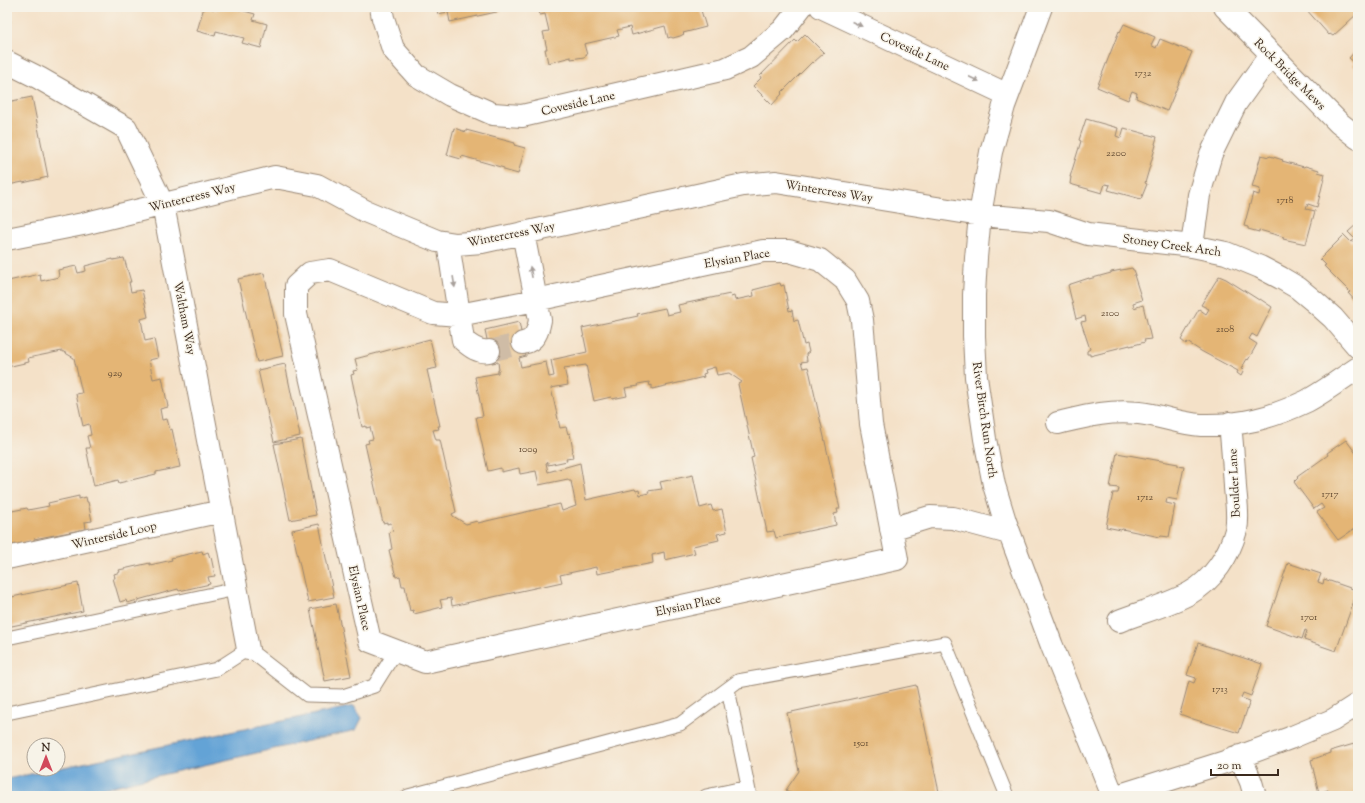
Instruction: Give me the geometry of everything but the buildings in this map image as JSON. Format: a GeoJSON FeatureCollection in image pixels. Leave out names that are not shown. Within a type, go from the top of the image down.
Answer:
{"type":"FeatureCollection","features":[{"type":"Feature","properties":{"kind":"street","name":"Coveside Lane"},"geometry":{"type":"LineString","coordinates":[[381,7],[393,49],[416,75],[450,95],[493,114],[522,116],[725,69],[750,57],[783,30],[801,7]]}},
{"type":"Feature","properties":{"kind":"street","name":"Coveside Lane"},"geometry":{"type":"LineString","coordinates":[[821,7],[1008,95]]}},
{"type":"Feature","properties":{"kind":"street","name":"River Birch Run North"},"geometry":{"type":"LineString","coordinates":[[1041,7],[1008,95],[991,152],[980,215],[974,295],[976,377],[994,485],[1009,533],[1052,646],[1113,796]]}},
{"type":"Feature","properties":{"kind":"street","name":"Rock Bridge Mews"},"geometry":{"type":"LineString","coordinates":[[1225,7],[1339,123],[1358,138]]}},
{"type":"Feature","properties":{"kind":"street"},"geometry":{"type":"LineString","coordinates":[[1192,246],[1199,195],[1211,154],[1236,103],[1271,54]]}},
{"type":"Feature","properties":{"kind":"street","name":"Waltham Way"},"geometry":{"type":"LineString","coordinates":[[7,62],[39,78],[126,128],[163,205],[248,649]]}},
{"type":"Feature","properties":{"kind":"street","name":"Wintercress Way"},"geometry":{"type":"LineString","coordinates":[[7,239],[83,224],[275,177],[317,185],[365,211],[437,241],[456,244],[482,242],[743,185],[776,182],[980,215]]}},
{"type":"Feature","properties":{"kind":"street","name":"Stoney Creek Arch"},"geometry":{"type":"LineString","coordinates":[[980,215],[1049,222],[1088,234],[1192,246],[1226,253],[1260,267],[1281,278],[1315,302],[1334,318],[1358,347]]}},
{"type":"Feature","properties":{"kind":"street"},"geometry":{"type":"LineString","coordinates":[[523,233],[540,320],[538,332],[529,342],[523,343]]}},
{"type":"Feature","properties":{"kind":"street"},"geometry":{"type":"LineString","coordinates":[[448,243],[463,340],[474,349],[485,352],[489,351]]}},
{"type":"Feature","properties":{"kind":"street","name":"Elysian Place"},"geometry":{"type":"LineString","coordinates":[[763,251],[789,251],[820,260],[845,280],[858,301],[862,320],[872,424],[897,559],[425,662],[370,641],[296,314],[296,286],[310,274],[330,270],[433,313],[459,315],[763,251]]}},
{"type":"Feature","properties":{"kind":"street"},"geometry":{"type":"LineString","coordinates":[[1058,423],[1099,413],[1118,412],[1140,413],[1201,425],[1240,423],[1277,414],[1308,400],[1358,368]]}},
{"type":"Feature","properties":{"kind":"street","name":"Boulder Lane"},"geometry":{"type":"LineString","coordinates":[[1119,621],[1191,592],[1204,584],[1219,568],[1229,550],[1236,529],[1237,513],[1230,423]]}},
{"type":"Feature","properties":{"kind":"street","name":"Winterside Loop"},"geometry":{"type":"LineString","coordinates":[[7,558],[222,511]]}},
{"type":"Feature","properties":{"kind":"street"},"geometry":{"type":"LineString","coordinates":[[891,529],[930,517],[953,518],[1009,533]]}},
{"type":"Feature","properties":{"kind":"street"},"geometry":{"type":"LineString","coordinates":[[1116,796],[1225,762],[1290,738],[1333,720],[1358,704]]}},
{"type":"Feature","properties":{"kind":"street"},"geometry":{"type":"LineString","coordinates":[[1240,756],[1255,796]]}},
{"type":"Feature","properties":{"kind":"lane"},"geometry":{"type":"LineString","coordinates":[[7,638],[236,589]]}},
{"type":"Feature","properties":{"kind":"lane"},"geometry":{"type":"LineString","coordinates":[[408,796],[680,724],[738,682],[945,643],[1008,796]]}},
{"type":"Feature","properties":{"kind":"lane"},"geometry":{"type":"LineString","coordinates":[[7,713],[217,669],[248,649],[307,695],[343,696],[374,686],[396,651]]}},
{"type":"Feature","properties":{"kind":"lane"},"geometry":{"type":"LineString","coordinates":[[706,796],[749,792],[728,689]]}},
{"type":"Feature","properties":{"kind":"water"},"geometry":{"type":"Polygon","coordinates":[[[354,706],[362,718],[356,730],[70,796],[7,796],[7,779],[26,775],[26,777],[66,777],[66,767],[354,706]]]}},
{"type":"Feature","properties":{"kind":"tunnel"},"geometry":{"type":"LineString","coordinates":[[489,351],[523,343]]}}]}
